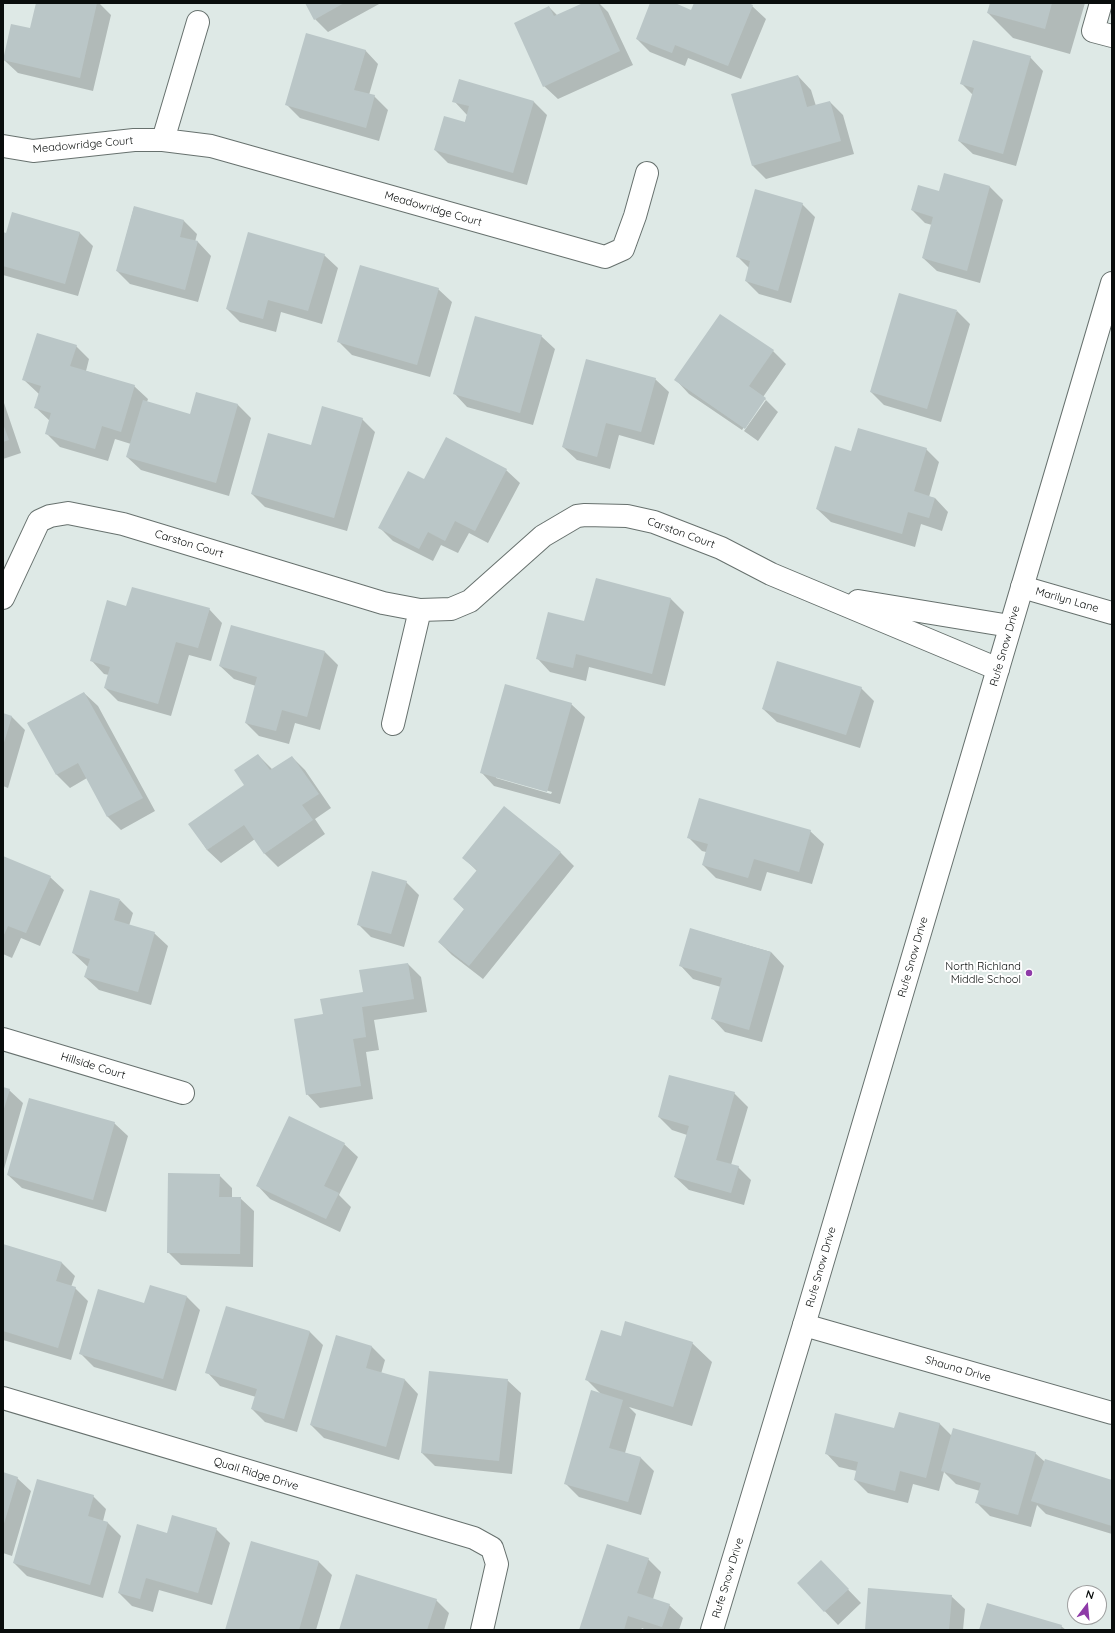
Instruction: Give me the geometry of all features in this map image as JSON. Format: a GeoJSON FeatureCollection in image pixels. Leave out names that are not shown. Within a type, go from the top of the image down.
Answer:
{"type":"FeatureCollection","features":[{"type":"Feature","properties":{"kind":"street"},"geometry":{"type":"LineString","coordinates":[[1102,3],[1093,31],[1112,36]]}},
{"type":"Feature","properties":{"kind":"street"},"geometry":{"type":"LineString","coordinates":[[163,140],[198,22]]}},
{"type":"Feature","properties":{"kind":"street","name":"Meadowridge Court"},"geometry":{"type":"LineString","coordinates":[[3,146],[33,151],[134,140],[163,140],[212,146],[605,257],[623,249],[648,173]]}},
{"type":"Feature","properties":{"kind":"street","name":"Rufe Snow Drive"},"geometry":{"type":"LineString","coordinates":[[712,1630],[804,1325],[1112,283]]}},
{"type":"Feature","properties":{"kind":"street","name":"Carston Court"},"geometry":{"type":"LineString","coordinates":[[3,598],[39,521],[50,516],[68,513],[123,524],[383,603],[420,610],[451,609],[470,601],[543,536],[577,516],[628,516],[654,522],[721,548],[771,574],[998,669]]}},
{"type":"Feature","properties":{"kind":"street","name":"Marilyn Lane"},"geometry":{"type":"LineString","coordinates":[[1022,587],[1112,613]]}},
{"type":"Feature","properties":{"kind":"street","name":"Carston Court"},"geometry":{"type":"LineString","coordinates":[[819,594],[1010,626]]}},
{"type":"Feature","properties":{"kind":"street"},"geometry":{"type":"LineString","coordinates":[[393,724],[420,610]]}},
{"type":"Feature","properties":{"kind":"street","name":"Hillside Court"},"geometry":{"type":"LineString","coordinates":[[3,1039],[183,1093]]}},
{"type":"Feature","properties":{"kind":"street","name":"Shauna Drive"},"geometry":{"type":"LineString","coordinates":[[804,1325],[1112,1413]]}},
{"type":"Feature","properties":{"kind":"street","name":"Quail Ridge Drive"},"geometry":{"type":"LineString","coordinates":[[3,1398],[474,1538],[492,1548],[497,1564],[482,1630]]}},
{"type":"Feature","properties":{"kind":"building"},"geometry":{"type":"Polygon","coordinates":[[[36,3],[97,3],[80,78],[3,60],[11,24],[30,28],[36,3]]]}},
{"type":"Feature","properties":{"kind":"building"},"geometry":{"type":"Polygon","coordinates":[[[305,3],[344,3],[314,20],[305,3]]]}},
{"type":"Feature","properties":{"kind":"building"},"geometry":{"type":"Polygon","coordinates":[[[583,3],[598,3],[620,51],[543,87],[514,23],[549,6],[554,16],[583,3]]]}},
{"type":"Feature","properties":{"kind":"building"},"geometry":{"type":"Polygon","coordinates":[[[650,3],[675,3],[691,10],[694,3],[748,3],[753,5],[728,66],[675,45],[672,53],[636,39],[650,3]]]}},
{"type":"Feature","properties":{"kind":"building"},"geometry":{"type":"Polygon","coordinates":[[[990,3],[1052,3],[1045,29],[987,13],[990,3]]]}},
{"type":"Feature","properties":{"kind":"building"},"geometry":{"type":"Polygon","coordinates":[[[306,33],[366,50],[354,90],[375,95],[366,128],[285,105],[306,33]]]}},
{"type":"Feature","properties":{"kind":"building"},"geometry":{"type":"Polygon","coordinates":[[[973,40],[1031,56],[1003,154],[958,141],[974,88],[960,84],[973,40]]]}},
{"type":"Feature","properties":{"kind":"building"},"geometry":{"type":"Polygon","coordinates":[[[798,75],[807,107],[830,101],[841,141],[752,166],[731,94],[798,75]]]}},
{"type":"Feature","properties":{"kind":"building"},"geometry":{"type":"Polygon","coordinates":[[[459,79],[534,101],[513,173],[434,150],[444,116],[465,122],[469,106],[452,102],[459,79]]]}},
{"type":"Feature","properties":{"kind":"building"},"geometry":{"type":"Polygon","coordinates":[[[944,173],[990,186],[967,271],[922,258],[933,217],[911,210],[918,185],[939,191],[944,173]]]}},
{"type":"Feature","properties":{"kind":"building"},"geometry":{"type":"Polygon","coordinates":[[[755,189],[803,203],[778,291],[745,281],[750,261],[736,257],[755,189]]]}},
{"type":"Feature","properties":{"kind":"building"},"geometry":{"type":"Polygon","coordinates":[[[134,206],[184,220],[180,237],[198,241],[185,290],[116,271],[134,206]]]}},
{"type":"Feature","properties":{"kind":"building"},"geometry":{"type":"Polygon","coordinates":[[[12,212],[80,232],[65,284],[3,266],[3,232],[6,233],[12,212]]]}},
{"type":"Feature","properties":{"kind":"building"},"geometry":{"type":"Polygon","coordinates":[[[248,232],[325,254],[308,311],[268,300],[263,319],[226,309],[248,232]]]}},
{"type":"Feature","properties":{"kind":"building"},"geometry":{"type":"Polygon","coordinates":[[[360,265],[439,288],[417,365],[337,342],[360,265]]]}},
{"type":"Feature","properties":{"kind":"building"},"geometry":{"type":"Polygon","coordinates":[[[899,293],[957,310],[927,409],[870,392],[899,293]]]}},
{"type":"Feature","properties":{"kind":"building"},"geometry":{"type":"Polygon","coordinates":[[[720,314],[774,350],[749,386],[766,398],[745,429],[674,380],[720,314]]]}},
{"type":"Feature","properties":{"kind":"building"},"geometry":{"type":"Polygon","coordinates":[[[475,316],[542,335],[520,413],[453,394],[475,316]]]}},
{"type":"Feature","properties":{"kind":"building"},"geometry":{"type":"Polygon","coordinates":[[[37,333],[77,345],[70,366],[135,385],[121,432],[102,426],[95,449],[45,434],[51,413],[34,408],[41,386],[22,380],[37,333]]]}},
{"type":"Feature","properties":{"kind":"building"},"geometry":{"type":"Polygon","coordinates":[[[586,359],[656,378],[641,432],[606,423],[597,457],[562,447],[586,359]]]}},
{"type":"Feature","properties":{"kind":"building"},"geometry":{"type":"Polygon","coordinates":[[[196,392],[238,404],[216,483],[126,457],[143,400],[190,414],[196,392]]]}},
{"type":"Feature","properties":{"kind":"building"},"geometry":{"type":"Polygon","coordinates":[[[322,406],[363,418],[334,518],[251,494],[268,433],[311,445],[322,406]]]}},
{"type":"Feature","properties":{"kind":"building"},"geometry":{"type":"Polygon","coordinates":[[[3,424],[9,440],[3,442],[3,424]]]}},
{"type":"Feature","properties":{"kind":"building"},"geometry":{"type":"Polygon","coordinates":[[[858,428],[927,448],[914,491],[935,498],[929,518],[908,512],[902,534],[816,509],[835,446],[851,451],[858,428]]]}},
{"type":"Feature","properties":{"kind":"building"},"geometry":{"type":"Polygon","coordinates":[[[446,437],[507,469],[475,531],[455,521],[445,541],[428,532],[419,549],[378,528],[408,471],[424,479],[446,437]]]}},
{"type":"Feature","properties":{"kind":"building"},"geometry":{"type":"Polygon","coordinates":[[[596,578],[671,598],[652,674],[576,654],[573,668],[536,659],[548,612],[584,621],[596,578]]]}},
{"type":"Feature","properties":{"kind":"building"},"geometry":{"type":"Polygon","coordinates":[[[132,587],[210,608],[198,648],[176,642],[158,704],[104,688],[110,667],[90,661],[107,600],[126,606],[132,587]]]}},
{"type":"Feature","properties":{"kind":"building"},"geometry":{"type":"Polygon","coordinates":[[[231,625],[325,651],[307,717],[282,710],[276,731],[245,723],[257,677],[219,666],[231,625]]]}},
{"type":"Feature","properties":{"kind":"building"},"geometry":{"type":"Polygon","coordinates":[[[777,661],[862,687],[846,735],[762,709],[777,661]]]}},
{"type":"Feature","properties":{"kind":"building"},"geometry":{"type":"Polygon","coordinates":[[[505,684],[572,703],[547,792],[480,773],[505,684]]]}},
{"type":"Feature","properties":{"kind":"building"},"geometry":{"type":"Polygon","coordinates":[[[84,692],[143,798],[107,817],[78,763],[56,775],[27,723],[84,692]]]}},
{"type":"Feature","properties":{"kind":"building"},"geometry":{"type":"Polygon","coordinates":[[[3,713],[12,716],[3,746],[3,713]]]}},
{"type":"Feature","properties":{"kind":"building"},"geometry":{"type":"Polygon","coordinates":[[[258,754],[270,770],[292,756],[319,794],[302,805],[313,820],[264,854],[244,825],[207,850],[188,824],[244,785],[234,770],[258,754]]]}},
{"type":"Feature","properties":{"kind":"building"},"geometry":{"type":"Polygon","coordinates":[[[699,798],[811,830],[799,872],[754,859],[748,878],[702,865],[708,844],[687,838],[699,798]]]}},
{"type":"Feature","properties":{"kind":"building"},"geometry":{"type":"Polygon","coordinates":[[[504,806],[561,852],[469,966],[438,942],[464,909],[453,899],[477,870],[462,858],[504,806]]]}},
{"type":"Feature","properties":{"kind":"building"},"geometry":{"type":"Polygon","coordinates":[[[3,856],[51,876],[26,933],[8,926],[3,937],[3,856]]]}},
{"type":"Feature","properties":{"kind":"building"},"geometry":{"type":"Polygon","coordinates":[[[372,871],[407,881],[391,934],[357,925],[372,871]]]}},
{"type":"Feature","properties":{"kind":"building"},"geometry":{"type":"Polygon","coordinates":[[[90,890],[120,899],[114,920],[155,932],[138,992],[84,977],[90,959],[72,953],[90,890]]]}},
{"type":"Feature","properties":{"kind":"building"},"geometry":{"type":"Polygon","coordinates":[[[690,928],[771,952],[749,1030],[711,1019],[722,978],[679,966],[690,928]]]}},
{"type":"Feature","properties":{"kind":"building"},"geometry":{"type":"Polygon","coordinates":[[[408,963],[414,999],[362,1007],[366,1037],[353,1039],[361,1086],[306,1095],[294,1019],[323,1014],[320,999],[363,992],[359,970],[408,963]]]}},
{"type":"Feature","properties":{"kind":"building"},"geometry":{"type":"Polygon","coordinates":[[[669,1075],[735,1092],[716,1160],[739,1166],[731,1193],[674,1177],[689,1126],[658,1117],[669,1075]]]}},
{"type":"Feature","properties":{"kind":"building"},"geometry":{"type":"Polygon","coordinates":[[[3,1087],[10,1089],[3,1112],[3,1087]]]}},
{"type":"Feature","properties":{"kind":"building"},"geometry":{"type":"Polygon","coordinates":[[[29,1098],[115,1122],[93,1200],[7,1175],[29,1098]]]}},
{"type":"Feature","properties":{"kind":"building"},"geometry":{"type":"Polygon","coordinates":[[[289,1116],[345,1143],[324,1186],[339,1193],[326,1219],[256,1186],[289,1116]]]}},
{"type":"Feature","properties":{"kind":"building"},"geometry":{"type":"Polygon","coordinates":[[[168,1173],[220,1174],[219,1197],[241,1197],[240,1254],[167,1253],[168,1173]]]}},
{"type":"Feature","properties":{"kind":"building"},"geometry":{"type":"Polygon","coordinates":[[[3,1244],[62,1262],[56,1281],[76,1287],[58,1348],[3,1331],[3,1244]]]}},
{"type":"Feature","properties":{"kind":"building"},"geometry":{"type":"Polygon","coordinates":[[[150,1285],[187,1296],[163,1379],[79,1354],[98,1289],[144,1303],[150,1285]]]}},
{"type":"Feature","properties":{"kind":"building"},"geometry":{"type":"Polygon","coordinates":[[[226,1306],[310,1331],[284,1419],[251,1409],[257,1389],[205,1373],[226,1306]]]}},
{"type":"Feature","properties":{"kind":"building"},"geometry":{"type":"Polygon","coordinates":[[[625,1321],[693,1342],[673,1407],[585,1380],[601,1330],[621,1336],[625,1321]]]}},
{"type":"Feature","properties":{"kind":"building"},"geometry":{"type":"Polygon","coordinates":[[[336,1335],[372,1346],[366,1368],[405,1379],[386,1447],[310,1425],[336,1335]]]}},
{"type":"Feature","properties":{"kind":"building"},"geometry":{"type":"Polygon","coordinates":[[[429,1371],[508,1379],[499,1461],[421,1453],[429,1371]]]}},
{"type":"Feature","properties":{"kind":"building"},"geometry":{"type":"Polygon","coordinates":[[[591,1390],[623,1400],[609,1448],[641,1457],[628,1502],[564,1484],[591,1390]]]}},
{"type":"Feature","properties":{"kind":"building"},"geometry":{"type":"Polygon","coordinates":[[[899,1412],[940,1423],[926,1478],[900,1471],[895,1491],[854,1480],[858,1462],[825,1454],[835,1413],[894,1428],[899,1412]]]}},
{"type":"Feature","properties":{"kind":"building"},"geometry":{"type":"Polygon","coordinates":[[[953,1428],[1036,1452],[1018,1515],[975,1503],[981,1483],[941,1471],[953,1428]]]}},
{"type":"Feature","properties":{"kind":"building"},"geometry":{"type":"Polygon","coordinates":[[[1045,1459],[1112,1480],[1112,1526],[1031,1501],[1045,1459]]]}},
{"type":"Feature","properties":{"kind":"building"},"geometry":{"type":"Polygon","coordinates":[[[3,1472],[18,1477],[3,1527],[3,1472]]]}},
{"type":"Feature","properties":{"kind":"building"},"geometry":{"type":"Polygon","coordinates":[[[37,1479],[94,1495],[88,1516],[108,1522],[90,1585],[13,1563],[37,1479]]]}},
{"type":"Feature","properties":{"kind":"building"},"geometry":{"type":"Polygon","coordinates":[[[172,1515],[217,1528],[198,1593],[146,1578],[140,1599],[118,1593],[137,1524],[167,1533],[172,1515]]]}},
{"type":"Feature","properties":{"kind":"building"},"geometry":{"type":"Polygon","coordinates":[[[251,1541],[319,1561],[299,1630],[225,1630],[251,1541]]]}},
{"type":"Feature","properties":{"kind":"building"},"geometry":{"type":"Polygon","coordinates":[[[607,1544],[649,1558],[637,1593],[670,1604],[662,1627],[628,1616],[624,1630],[579,1630],[607,1544]]]}},
{"type":"Feature","properties":{"kind":"building"},"geometry":{"type":"Polygon","coordinates":[[[821,1560],[849,1589],[824,1612],[797,1583],[821,1560]]]}},
{"type":"Feature","properties":{"kind":"building"},"geometry":{"type":"Polygon","coordinates":[[[356,1574],[437,1599],[427,1630],[339,1630],[356,1574]]]}},
{"type":"Feature","properties":{"kind":"building"},"geometry":{"type":"Polygon","coordinates":[[[868,1588],[952,1595],[949,1630],[865,1630],[868,1588]]]}},
{"type":"Feature","properties":{"kind":"building"},"geometry":{"type":"Polygon","coordinates":[[[987,1603],[1062,1625],[1060,1630],[979,1630],[987,1603]]]}},
{"type":"Feature","properties":{"kind":"place","name":"North Richland Middle School"},"geometry":{"type":"Point","coordinates":[1029,973]}}]}
